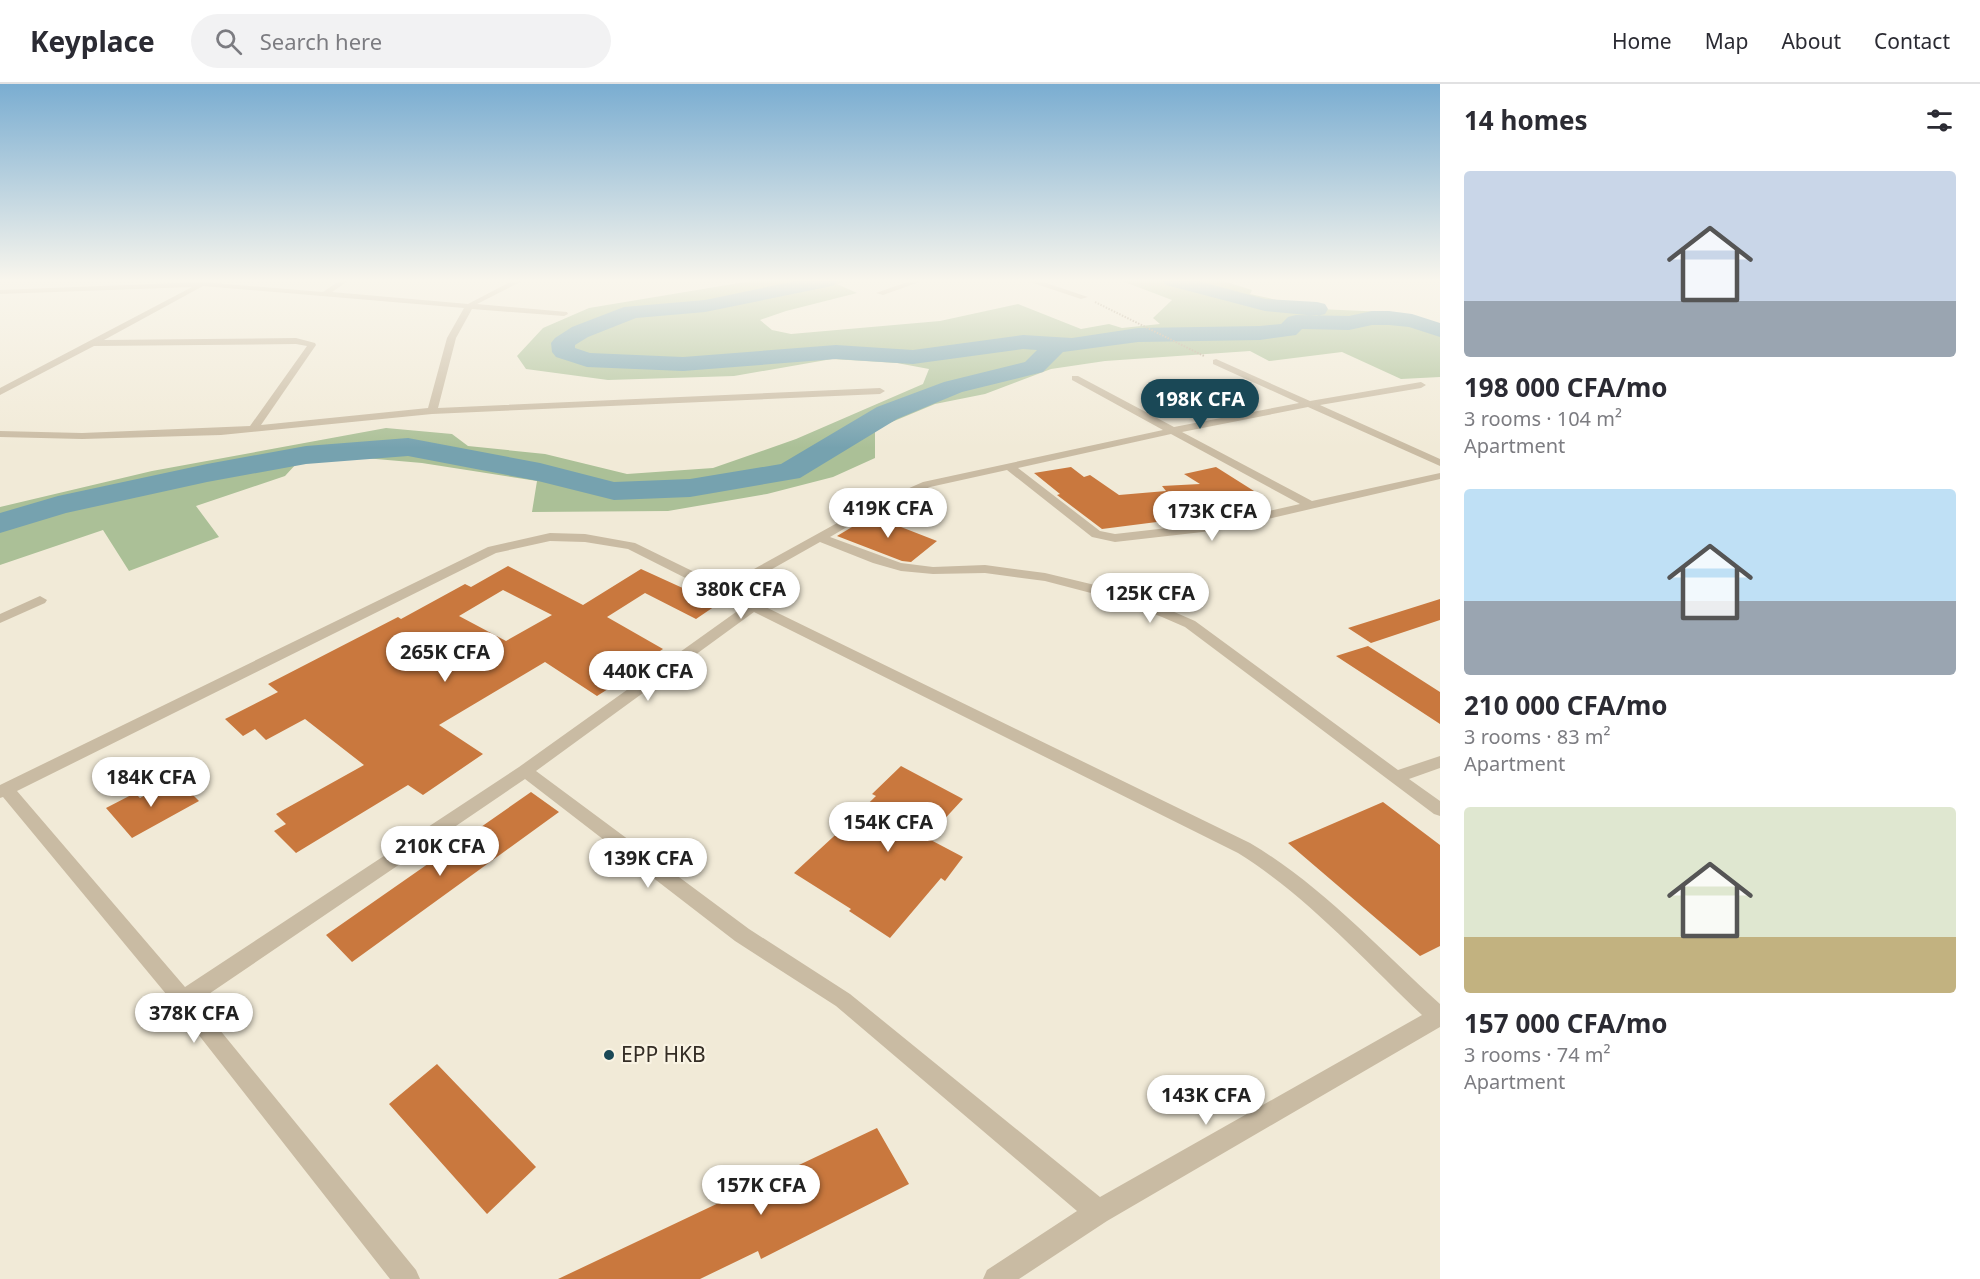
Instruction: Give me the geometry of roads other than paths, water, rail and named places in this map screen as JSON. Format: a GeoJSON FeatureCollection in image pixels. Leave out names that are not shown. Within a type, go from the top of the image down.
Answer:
{"type":"FeatureCollection","features":[{"type":"Feature","properties":{"kind":"street"},"geometry":{"type":"LineString","coordinates":[[0,392],[104,337]]}},
{"type":"Feature","properties":{"kind":"street"},"geometry":{"type":"LineString","coordinates":[[432,411],[447,351],[453,337]]}},
{"type":"Feature","properties":{"kind":"street"},"geometry":{"type":"LineString","coordinates":[[92,343],[296,341],[312,345],[253,429]]}},
{"type":"Feature","properties":{"kind":"street"},"geometry":{"type":"LineString","coordinates":[[1216,362],[1440,464]]}},
{"type":"Feature","properties":{"kind":"street"},"geometry":{"type":"LineString","coordinates":[[1075,378],[1312,506]]}},
{"type":"Feature","properties":{"kind":"street"},"geometry":{"type":"LineString","coordinates":[[723,591],[822,538],[872,508],[927,484],[1245,415],[1421,385]]}},
{"type":"Feature","properties":{"kind":"street"},"geometry":{"type":"LineString","coordinates":[[0,434],[82,436],[253,429],[432,411],[880,391]]}},
{"type":"Feature","properties":{"kind":"street"},"geometry":{"type":"LineString","coordinates":[[1010,466],[1096,534],[1103,537],[1220,526],[1440,476]]}},
{"type":"Feature","properties":{"kind":"street"},"geometry":{"type":"LineString","coordinates":[[406,1279],[183,999],[3,791],[492,550],[550,537],[585,538],[631,546],[1253,854],[1272,865],[1297,885],[1439,1017],[1098,1212],[996,1279]]}},
{"type":"Feature","properties":{"kind":"street"},"geometry":{"type":"LineString","coordinates":[[822,538],[886,563],[913,569],[994,570],[1048,578],[1108,592],[1159,610],[1190,624],[1440,810]]}},
{"type":"Feature","properties":{"kind":"street"},"geometry":{"type":"LineString","coordinates":[[0,619],[40,600]]}},
{"type":"Feature","properties":{"kind":"street"},"geometry":{"type":"LineString","coordinates":[[183,999],[525,771],[752,607]]}},
{"type":"Feature","properties":{"kind":"street"},"geometry":{"type":"LineString","coordinates":[[1396,777],[1440,762]]}},
{"type":"Feature","properties":{"kind":"street"},"geometry":{"type":"LineString","coordinates":[[525,771],[734,928],[843,1000],[1098,1212]]}},
{"type":"Feature","properties":{"kind":"waterway"},"geometry":{"type":"LineString","coordinates":[[573,337],[563,343],[564,352],[587,360],[683,364],[836,352],[913,357],[1023,342],[1057,344]]}},
{"type":"Feature","properties":{"kind":"waterway"},"geometry":{"type":"LineString","coordinates":[[1057,344],[1072,345],[1126,337]]}},
{"type":"Feature","properties":{"kind":"waterway"},"geometry":{"type":"LineString","coordinates":[[0,523],[58,505],[207,473],[306,455],[408,447],[540,472],[614,491],[690,488],[789,472],[887,413],[953,387],[1034,367],[1057,344]]}},
{"type":"Feature","properties":{"kind":"place","name":"EPP HKB"},"geometry":{"type":"Point","coordinates":[609,1055]}}]}
